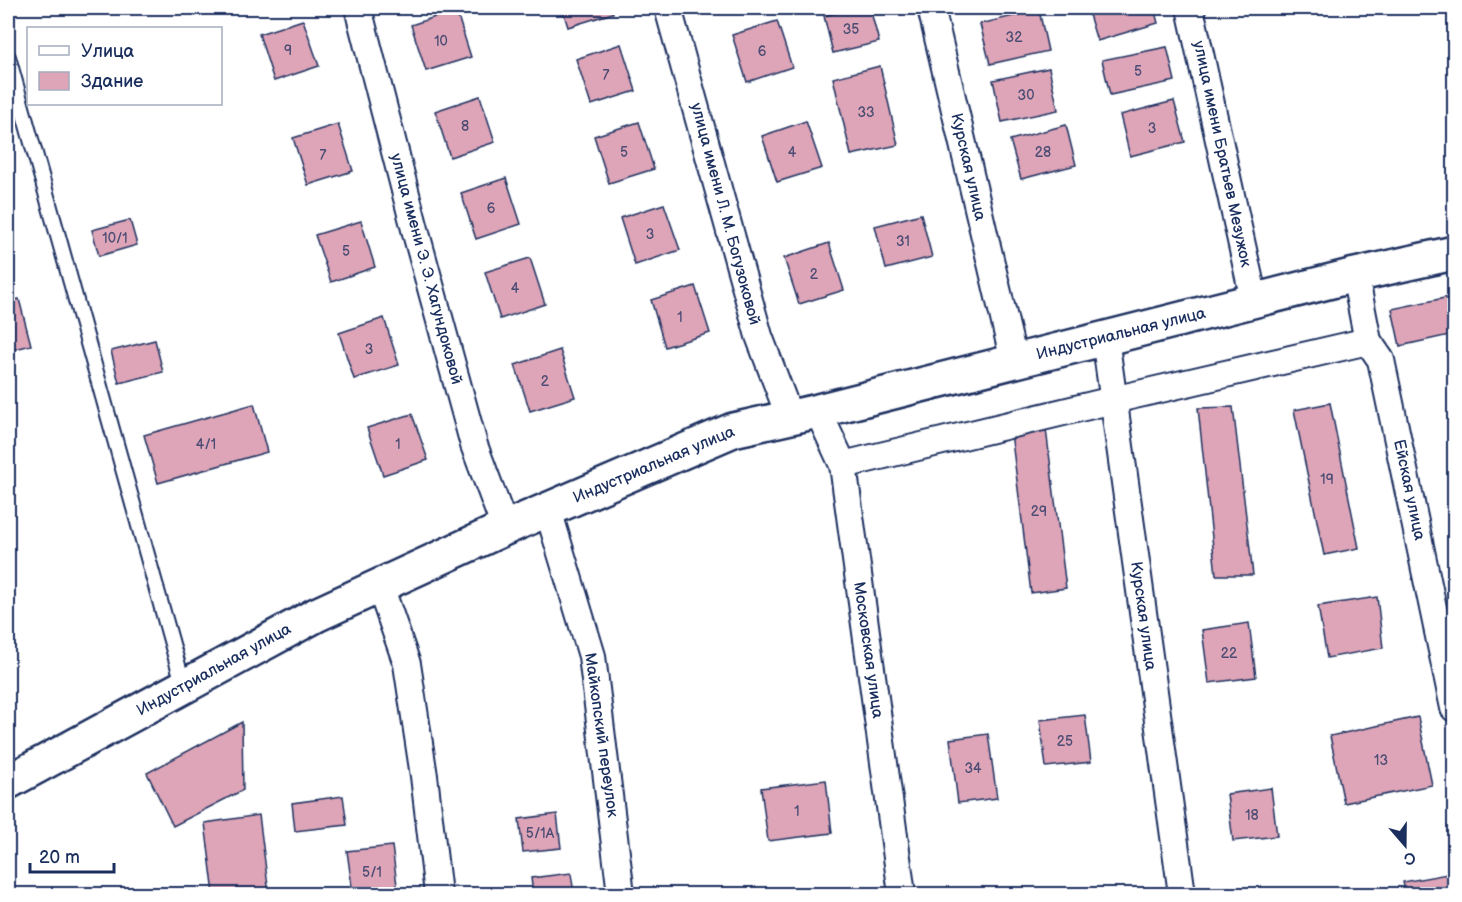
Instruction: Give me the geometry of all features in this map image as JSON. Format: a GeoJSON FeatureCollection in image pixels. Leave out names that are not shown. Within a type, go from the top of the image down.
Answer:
{"type":"FeatureCollection","features":[{"type":"Feature","properties":{"kind":"street","name":"улица имени Э. Э. Хагундоковой"},"geometry":{"type":"LineString","coordinates":[[358,8],[417,237],[471,433],[505,528]]}},
{"type":"Feature","properties":{"kind":"street","name":"улица имени Л. М. Богузоковой"},"geometry":{"type":"LineString","coordinates":[[669,8],[759,336],[804,415]]}},
{"type":"Feature","properties":{"kind":"street","name":"Курская улица"},"geometry":{"type":"LineString","coordinates":[[931,8],[1014,361]]}},
{"type":"Feature","properties":{"kind":"street","name":"улица имени Братьев Мезужок"},"geometry":{"type":"LineString","coordinates":[[1190,8],[1254,300]]}},
{"type":"Feature","properties":{"kind":"street","name":"Индустриальная улица"},"geometry":{"type":"LineString","coordinates":[[8,782],[316,615],[505,528],[733,430],[804,415],[1355,275],[1455,253]]}},
{"type":"Feature","properties":{"kind":"street","name":"Ейская улица"},"geometry":{"type":"LineString","coordinates":[[1355,275],[1368,341],[1381,360],[1455,708]]}},
{"type":"Feature","properties":{"kind":"street","name":"Курская улица"},"geometry":{"type":"LineString","coordinates":[[1105,338],[1182,894]]}},
{"type":"Feature","properties":{"kind":"street"},"geometry":{"type":"LineString","coordinates":[[843,465],[1368,341]]}},
{"type":"Feature","properties":{"kind":"street","name":"Московская улица"},"geometry":{"type":"LineString","coordinates":[[804,415],[843,465],[902,894]]}},
{"type":"Feature","properties":{"kind":"street","name":"Майкопский переулок"},"geometry":{"type":"LineString","coordinates":[[548,510],[592,656],[621,894]]}},
{"type":"Feature","properties":{"kind":"street"},"geometry":{"type":"LineString","coordinates":[[380,586],[407,664],[424,776],[438,894]]}},
{"type":"Feature","properties":{"kind":"lane"},"geometry":{"type":"LineString","coordinates":[[8,57],[184,687]]}},
{"type":"Feature","properties":{"kind":"building"},"geometry":{"type":"Polygon","coordinates":[[[562,8],[611,8],[613,13],[568,27],[562,8]]]}},
{"type":"Feature","properties":{"kind":"building"},"geometry":{"type":"Polygon","coordinates":[[[856,8],[870,8],[879,42],[833,53],[824,16],[856,8]]]}},
{"type":"Feature","properties":{"kind":"building"},"geometry":{"type":"Polygon","coordinates":[[[1087,8],[1154,8],[1158,23],[1097,41],[1087,8]]]}},
{"type":"Feature","properties":{"kind":"building"},"geometry":{"type":"Polygon","coordinates":[[[456,10],[471,57],[426,71],[411,25],[456,10]]]}},
{"type":"Feature","properties":{"kind":"building"},"geometry":{"type":"Polygon","coordinates":[[[1039,10],[1048,51],[990,64],[980,24],[1039,10]]]}},
{"type":"Feature","properties":{"kind":"building"},"geometry":{"type":"Polygon","coordinates":[[[303,20],[319,66],[274,81],[259,34],[303,20]]]}},
{"type":"Feature","properties":{"kind":"building"},"geometry":{"type":"Polygon","coordinates":[[[777,21],[792,67],[747,82],[732,35],[777,21]]]}},
{"type":"Feature","properties":{"kind":"building"},"geometry":{"type":"Polygon","coordinates":[[[621,44],[636,91],[591,105],[576,59],[621,44]]]}},
{"type":"Feature","properties":{"kind":"building"},"geometry":{"type":"Polygon","coordinates":[[[1167,47],[1175,81],[1110,95],[1102,60],[1167,47]]]}},
{"type":"Feature","properties":{"kind":"building"},"geometry":{"type":"Polygon","coordinates":[[[880,66],[898,145],[851,155],[833,78],[880,66]]]}},
{"type":"Feature","properties":{"kind":"building"},"geometry":{"type":"Polygon","coordinates":[[[1049,68],[1058,110],[1002,122],[993,80],[1049,68]]]}},
{"type":"Feature","properties":{"kind":"building"},"geometry":{"type":"Polygon","coordinates":[[[480,96],[495,142],[450,157],[435,111],[480,96]]]}},
{"type":"Feature","properties":{"kind":"building"},"geometry":{"type":"Polygon","coordinates":[[[1174,101],[1185,142],[1130,156],[1120,115],[1174,101]]]}},
{"type":"Feature","properties":{"kind":"building"},"geometry":{"type":"Polygon","coordinates":[[[806,121],[822,168],[777,182],[762,136],[806,121]]]}},
{"type":"Feature","properties":{"kind":"building"},"geometry":{"type":"Polygon","coordinates":[[[639,122],[654,169],[609,183],[594,136],[639,122]]]}},
{"type":"Feature","properties":{"kind":"building"},"geometry":{"type":"Polygon","coordinates":[[[338,124],[353,171],[308,185],[293,138],[338,124]]]}},
{"type":"Feature","properties":{"kind":"building"},"geometry":{"type":"Polygon","coordinates":[[[1066,125],[1076,165],[1021,179],[1010,140],[1066,125]]]}},
{"type":"Feature","properties":{"kind":"building"},"geometry":{"type":"Polygon","coordinates":[[[506,178],[521,224],[476,239],[461,193],[506,178]]]}},
{"type":"Feature","properties":{"kind":"building"},"geometry":{"type":"Polygon","coordinates":[[[664,204],[680,250],[635,265],[620,218],[664,204]]]}},
{"type":"Feature","properties":{"kind":"building"},"geometry":{"type":"Polygon","coordinates":[[[921,214],[932,257],[886,269],[875,226],[921,214]]]}},
{"type":"Feature","properties":{"kind":"building"},"geometry":{"type":"Polygon","coordinates":[[[130,220],[137,245],[99,256],[92,230],[130,220]]]}},
{"type":"Feature","properties":{"kind":"building"},"geometry":{"type":"Polygon","coordinates":[[[361,221],[375,267],[331,282],[315,235],[361,221]]]}},
{"type":"Feature","properties":{"kind":"building"},"geometry":{"type":"Polygon","coordinates":[[[829,243],[844,290],[799,304],[784,258],[829,243]]]}},
{"type":"Feature","properties":{"kind":"building"},"geometry":{"type":"Polygon","coordinates":[[[530,258],[545,304],[500,319],[485,272],[530,258]]]}},
{"type":"Feature","properties":{"kind":"building"},"geometry":{"type":"Polygon","coordinates":[[[695,286],[710,333],[665,347],[651,300],[695,286]]]}},
{"type":"Feature","properties":{"kind":"building"},"geometry":{"type":"Polygon","coordinates":[[[1454,296],[1454,334],[1400,346],[1392,309],[1454,296]]]}},
{"type":"Feature","properties":{"kind":"building"},"geometry":{"type":"Polygon","coordinates":[[[19,299],[31,345],[8,351],[8,302],[19,299]]]}},
{"type":"Feature","properties":{"kind":"building"},"geometry":{"type":"Polygon","coordinates":[[[384,318],[399,365],[354,379],[339,333],[384,318]]]}},
{"type":"Feature","properties":{"kind":"building"},"geometry":{"type":"Polygon","coordinates":[[[155,340],[163,372],[119,383],[111,351],[155,340]]]}},
{"type":"Feature","properties":{"kind":"building"},"geometry":{"type":"Polygon","coordinates":[[[560,350],[575,397],[530,411],[515,365],[560,350]]]}},
{"type":"Feature","properties":{"kind":"building"},"geometry":{"type":"Polygon","coordinates":[[[1330,403],[1359,548],[1324,555],[1294,410],[1330,403]]]}},
{"type":"Feature","properties":{"kind":"building"},"geometry":{"type":"Polygon","coordinates":[[[254,404],[267,452],[158,483],[144,435],[254,404]]]}},
{"type":"Feature","properties":{"kind":"building"},"geometry":{"type":"Polygon","coordinates":[[[1233,407],[1253,575],[1216,575],[1198,408],[1233,407]]]}},
{"type":"Feature","properties":{"kind":"building"},"geometry":{"type":"Polygon","coordinates":[[[412,414],[428,460],[383,475],[367,428],[412,414]]]}},
{"type":"Feature","properties":{"kind":"building"},"geometry":{"type":"Polygon","coordinates":[[[1046,429],[1066,588],[1031,593],[1011,433],[1046,429]]]}},
{"type":"Feature","properties":{"kind":"building"},"geometry":{"type":"Polygon","coordinates":[[[1377,597],[1383,648],[1327,658],[1318,606],[1377,597]]]}},
{"type":"Feature","properties":{"kind":"building"},"geometry":{"type":"Polygon","coordinates":[[[1249,623],[1256,677],[1209,683],[1202,630],[1249,623]]]}},
{"type":"Feature","properties":{"kind":"building"},"geometry":{"type":"Polygon","coordinates":[[[1085,715],[1091,762],[1046,767],[1040,720],[1085,715]]]}},
{"type":"Feature","properties":{"kind":"building"},"geometry":{"type":"Polygon","coordinates":[[[1418,717],[1432,785],[1344,803],[1330,736],[1418,717]]]}},
{"type":"Feature","properties":{"kind":"building"},"geometry":{"type":"Polygon","coordinates":[[[242,722],[243,790],[173,826],[147,773],[242,722]]]}},
{"type":"Feature","properties":{"kind":"building"},"geometry":{"type":"Polygon","coordinates":[[[988,734],[997,798],[958,803],[950,739],[988,734]]]}},
{"type":"Feature","properties":{"kind":"building"},"geometry":{"type":"Polygon","coordinates":[[[826,780],[832,833],[768,841],[761,788],[826,780]]]}},
{"type":"Feature","properties":{"kind":"building"},"geometry":{"type":"Polygon","coordinates":[[[1271,788],[1277,836],[1233,841],[1227,794],[1271,788]]]}},
{"type":"Feature","properties":{"kind":"building"},"geometry":{"type":"Polygon","coordinates":[[[343,796],[347,825],[295,831],[292,803],[343,796]]]}},
{"type":"Feature","properties":{"kind":"building"},"geometry":{"type":"Polygon","coordinates":[[[557,814],[561,848],[523,852],[519,819],[557,814]]]}},
{"type":"Feature","properties":{"kind":"building"},"geometry":{"type":"Polygon","coordinates":[[[259,815],[269,894],[214,894],[205,823],[259,815]]]}},
{"type":"Feature","properties":{"kind":"building"},"geometry":{"type":"Polygon","coordinates":[[[392,846],[398,893],[353,894],[347,851],[392,846]]]}},
{"type":"Feature","properties":{"kind":"building"},"geometry":{"type":"Polygon","coordinates":[[[571,873],[574,894],[533,894],[531,878],[571,873]]]}},
{"type":"Feature","properties":{"kind":"building"},"geometry":{"type":"Polygon","coordinates":[[[8,874],[17,894],[8,894],[8,874]]]}},
{"type":"Feature","properties":{"kind":"building"},"geometry":{"type":"Polygon","coordinates":[[[1447,874],[1451,894],[1406,894],[1403,882],[1447,874]]]}},
{"type":"Feature","properties":{"kind":"building"},"geometry":{"type":"Polygon","coordinates":[[[1291,889],[1292,894],[1247,894],[1291,889]]]}}]}
